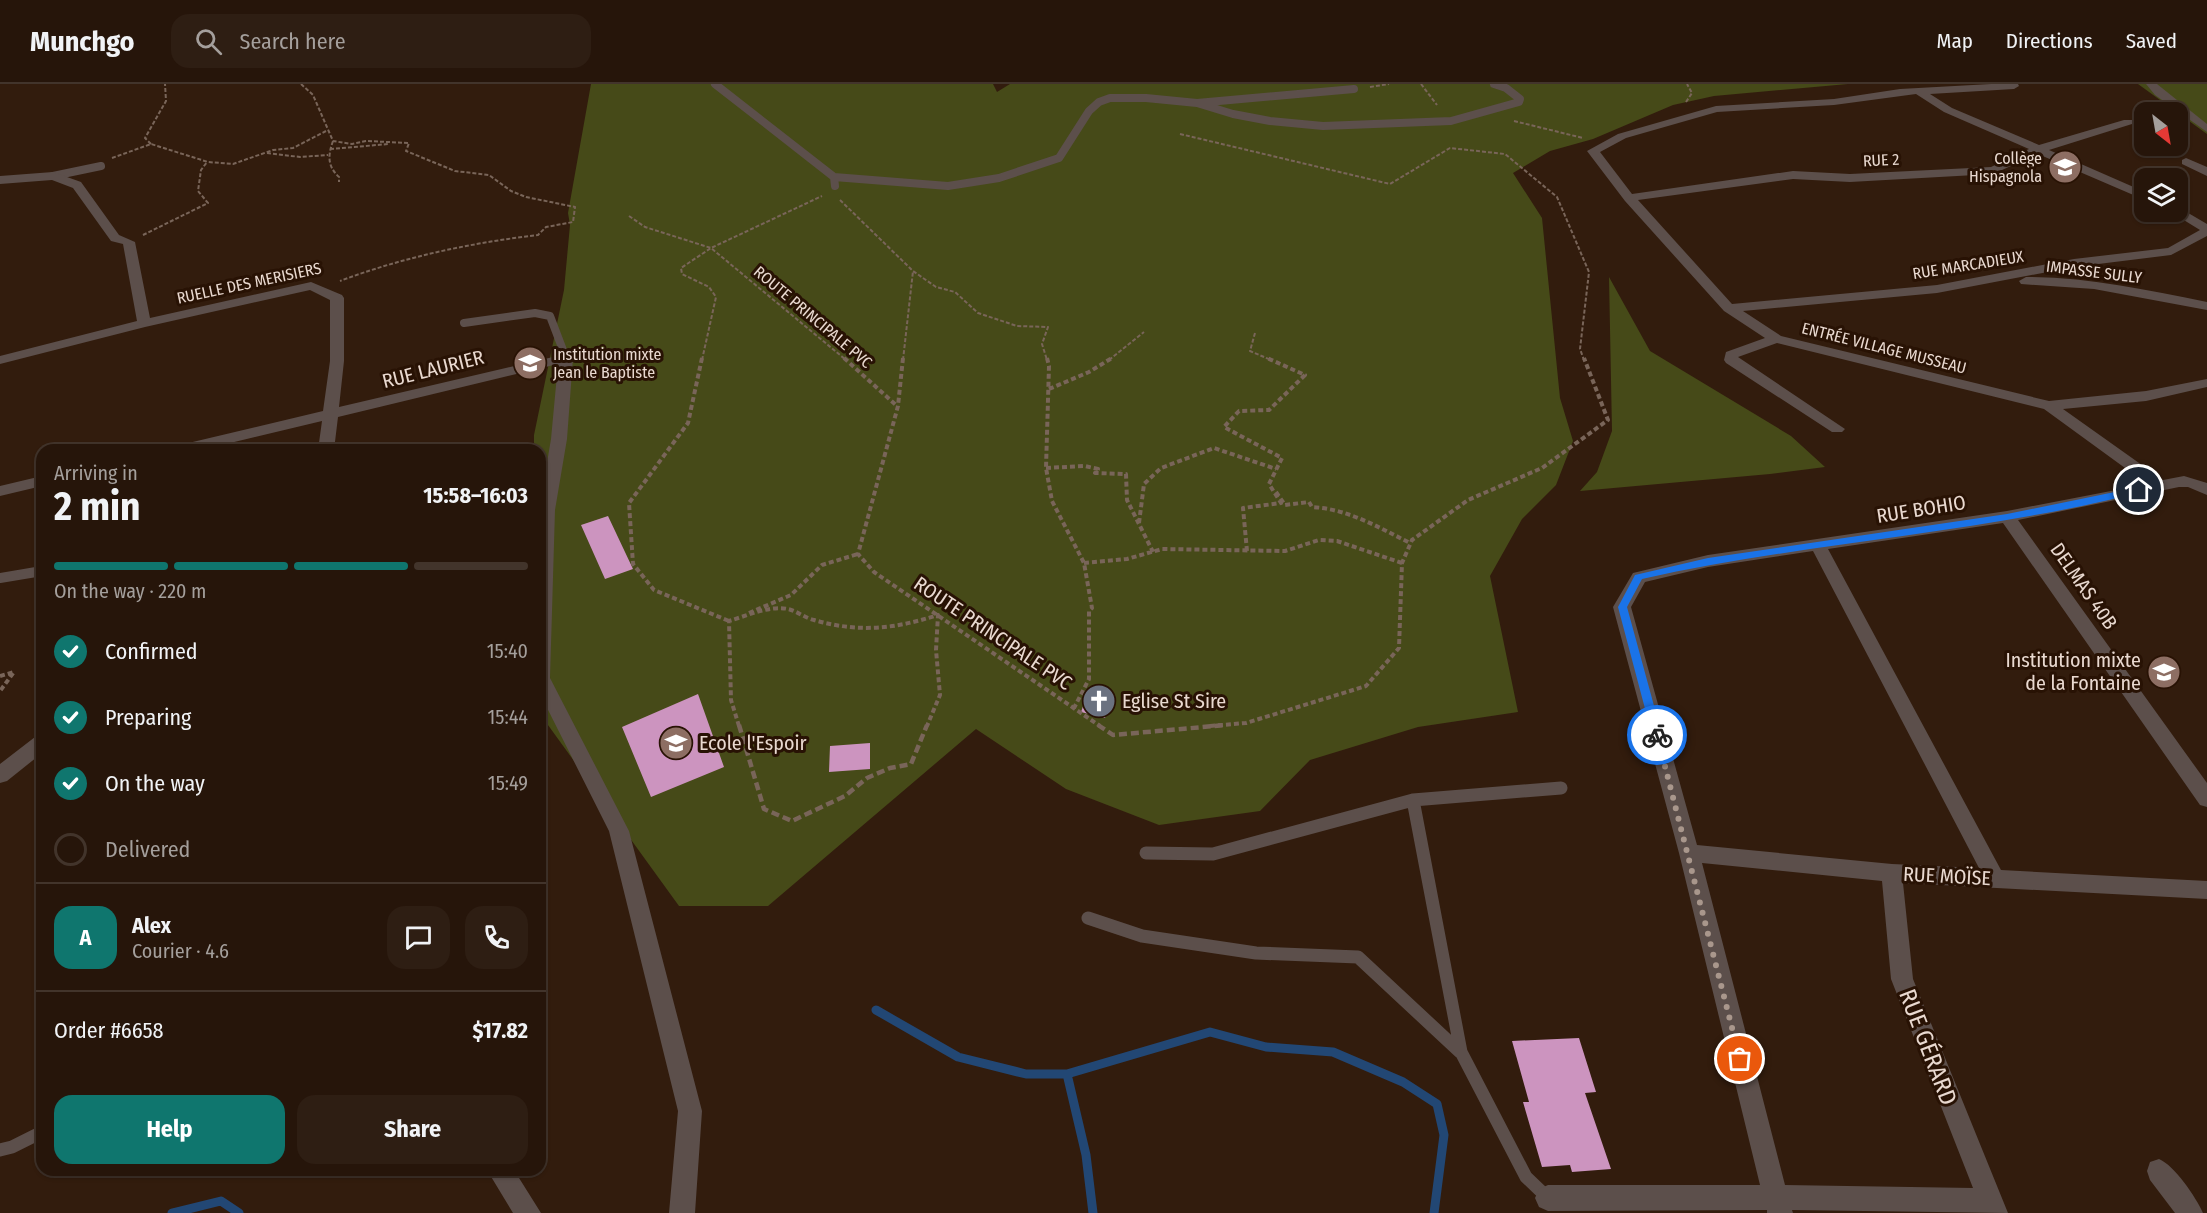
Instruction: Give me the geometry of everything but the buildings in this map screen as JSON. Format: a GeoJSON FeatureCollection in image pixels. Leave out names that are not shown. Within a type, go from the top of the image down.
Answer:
{"type":"FeatureCollection","features":[{"type":"Feature","properties":{"kind":"street"},"geometry":{"type":"LineString","coordinates":[[2151,84],[2159,93],[2207,129]]}},
{"type":"Feature","properties":{"kind":"street"},"geometry":{"type":"LineString","coordinates":[[1918,91],[2014,86]]}},
{"type":"Feature","properties":{"kind":"street"},"geometry":{"type":"LineString","coordinates":[[1918,91],[1948,110],[2134,191]]}},
{"type":"Feature","properties":{"kind":"street","name":"ENTRÉE VILLAGE MUSSEAU"},"geometry":{"type":"LineString","coordinates":[[1918,91],[1834,102],[1716,108],[1623,136],[1593,151],[1629,198],[1729,308],[1776,339],[2049,406],[2161,486]]}},
{"type":"Feature","properties":{"kind":"street","name":"RUE 2"},"geometry":{"type":"LineString","coordinates":[[1629,198],[1793,175],[1850,178],[1994,170],[2039,149],[2128,122]]}},
{"type":"Feature","properties":{"kind":"street"},"geometry":{"type":"LineString","coordinates":[[2186,162],[2207,172]]}},
{"type":"Feature","properties":{"kind":"street"},"geometry":{"type":"LineString","coordinates":[[0,180],[53,176],[77,185],[115,238],[129,242],[144,323]]}},
{"type":"Feature","properties":{"kind":"street"},"geometry":{"type":"LineString","coordinates":[[2188,218],[2207,230]]}},
{"type":"Feature","properties":{"kind":"street","name":"RUE MARCADIEUX"},"geometry":{"type":"LineString","coordinates":[[1729,308],[1937,289],[1976,283],[2074,263],[2171,251],[2207,230]]}},
{"type":"Feature","properties":{"kind":"street","name":"IMPASSE SULLY"},"geometry":{"type":"LineString","coordinates":[[1976,283],[2052,280],[2207,306]]}},
{"type":"Feature","properties":{"kind":"street","name":"RUELLE DES MERISIERS"},"geometry":{"type":"LineString","coordinates":[[0,360],[144,323],[311,286],[319,289]]}},
{"type":"Feature","properties":{"kind":"street"},"geometry":{"type":"LineString","coordinates":[[319,289],[337,298],[337,361],[327,444]]}},
{"type":"Feature","properties":{"kind":"street"},"geometry":{"type":"LineString","coordinates":[[1776,339],[1731,355],[1731,360],[1838,429]]}},
{"type":"Feature","properties":{"kind":"street"},"geometry":{"type":"LineString","coordinates":[[546,558],[548,510],[559,439],[566,358]]}},
{"type":"Feature","properties":{"kind":"street","name":"RUE LAURIER"},"geometry":{"type":"LineString","coordinates":[[206,444],[566,358]]}},
{"type":"Feature","properties":{"kind":"street"},"geometry":{"type":"LineString","coordinates":[[2049,406],[2146,396],[2207,383]]}},
{"type":"Feature","properties":{"kind":"street","name":"RUE BOHIO"},"geometry":{"type":"LineString","coordinates":[[1689,853],[1622,607],[1639,577],[1708,561],[1819,547],[2007,517],[2161,486],[2179,480],[2194,483],[2207,490]]}},
{"type":"Feature","properties":{"kind":"street"},"geometry":{"type":"LineString","coordinates":[[0,491],[36,482]]}},
{"type":"Feature","properties":{"kind":"street","name":"DELMAS 40B"},"geometry":{"type":"LineString","coordinates":[[2007,517],[2207,799]]}},
{"type":"Feature","properties":{"kind":"street"},"geometry":{"type":"LineString","coordinates":[[1819,547],[1995,879]]}},
{"type":"Feature","properties":{"kind":"street"},"geometry":{"type":"LineString","coordinates":[[546,688],[620,831],[690,1111],[682,1213]]}},
{"type":"Feature","properties":{"kind":"street"},"geometry":{"type":"LineString","coordinates":[[0,775],[36,747]]}},
{"type":"Feature","properties":{"kind":"street"},"geometry":{"type":"LineString","coordinates":[[1689,853],[1778,1205]]}},
{"type":"Feature","properties":{"kind":"street","name":"RUE MOÏSE"},"geometry":{"type":"LineString","coordinates":[[1689,853],[1892,873],[2207,890]]}},
{"type":"Feature","properties":{"kind":"street","name":"RUE GÉRARD"},"geometry":{"type":"LineString","coordinates":[[1892,873],[1902,979],[1991,1207]]}},
{"type":"Feature","properties":{"kind":"street"},"geometry":{"type":"LineString","coordinates":[[2159,1171],[2190,1213]]}},
{"type":"Feature","properties":{"kind":"street"},"geometry":{"type":"LineString","coordinates":[[503,1176],[528,1213]]}},
{"type":"Feature","properties":{"kind":"street"},"geometry":{"type":"LineString","coordinates":[[1548,1198],[1778,1205],[1991,1207]]}},
{"type":"Feature","properties":{"kind":"lane"},"geometry":{"type":"LineString","coordinates":[[715,84],[834,177],[948,186],[999,178],[1059,158],[1089,111],[1099,102],[1110,98],[1197,103],[1293,96],[1354,88]]}},
{"type":"Feature","properties":{"kind":"lane"},"geometry":{"type":"LineString","coordinates":[[1197,103],[1252,117],[1323,126],[1451,121],[1520,102],[1520,99],[1506,88],[1494,84]]}},
{"type":"Feature","properties":{"kind":"lane"},"geometry":{"type":"LineString","coordinates":[[53,176],[101,166]]}},
{"type":"Feature","properties":{"kind":"lane"},"geometry":{"type":"LineString","coordinates":[[833,189],[834,177]]}},
{"type":"Feature","properties":{"kind":"lane","name":"RUE LAURIER"},"geometry":{"type":"LineString","coordinates":[[464,323],[535,313],[550,316],[566,358]]}},
{"type":"Feature","properties":{"kind":"lane"},"geometry":{"type":"LineString","coordinates":[[0,578],[36,572]]}},
{"type":"Feature","properties":{"kind":"lane"},"geometry":{"type":"LineString","coordinates":[[1146,853],[1213,854],[1413,800],[1561,788]]}},
{"type":"Feature","properties":{"kind":"lane"},"geometry":{"type":"LineString","coordinates":[[1413,800],[1461,1052],[1526,1177],[1548,1198]]}},
{"type":"Feature","properties":{"kind":"lane"},"geometry":{"type":"LineString","coordinates":[[1088,918],[1142,936],[1245,952],[1358,957],[1461,1052]]}},
{"type":"Feature","properties":{"kind":"lane"},"geometry":{"type":"LineString","coordinates":[[0,1150],[12,1147],[36,1135]]}},
{"type":"Feature","properties":{"kind":"path"},"geometry":{"type":"LineString","coordinates":[[165,84],[166,101],[145,138],[151,144],[184,156],[208,162],[233,164],[281,148],[293,148],[326,131]]}},
{"type":"Feature","properties":{"kind":"path"},"geometry":{"type":"LineString","coordinates":[[302,84],[312,95],[325,123],[326,131],[333,141],[352,144],[366,141],[399,142]]}},
{"type":"Feature","properties":{"kind":"path"},"geometry":{"type":"LineString","coordinates":[[1421,84],[1436,104]]}},
{"type":"Feature","properties":{"kind":"path"},"geometry":{"type":"LineString","coordinates":[[1681,111],[1692,93],[1687,84]]}},
{"type":"Feature","properties":{"kind":"path"},"geometry":{"type":"LineString","coordinates":[[1478,114],[1588,138]]}},
{"type":"Feature","properties":{"kind":"path"},"geometry":{"type":"LineString","coordinates":[[1180,134],[1390,184],[1450,148],[1505,154],[1557,197],[1589,272],[1580,349],[1608,420],[1542,468],[1468,500],[1410,543],[1375,526],[1326,507],[1312,507],[1309,502],[1285,505],[1282,497],[1270,486]]}},
{"type":"Feature","properties":{"kind":"path"},"geometry":{"type":"LineString","coordinates":[[333,141],[328,155],[329,168],[339,177],[339,182]]}},
{"type":"Feature","properties":{"kind":"path"},"geometry":{"type":"LineString","coordinates":[[330,149],[399,142]]}},
{"type":"Feature","properties":{"kind":"path","name":"RUELLE DES MERISIERS"},"geometry":{"type":"LineString","coordinates":[[319,289],[418,254],[489,240],[538,235],[546,227],[573,222],[575,207],[518,194],[489,176],[455,171],[406,152],[409,143],[399,142]]}},
{"type":"Feature","properties":{"kind":"path"},"geometry":{"type":"LineString","coordinates":[[101,166],[116,155],[151,144]]}},
{"type":"Feature","properties":{"kind":"path"},"geometry":{"type":"LineString","coordinates":[[264,153],[300,157],[328,155]]}},
{"type":"Feature","properties":{"kind":"path"},"geometry":{"type":"LineString","coordinates":[[129,242],[208,202],[198,191],[201,170],[208,162]]}},
{"type":"Feature","properties":{"kind":"path"},"geometry":{"type":"LineString","coordinates":[[729,621],[731,700],[764,809],[792,821],[845,796],[867,778],[890,768],[911,764],[940,695],[936,650],[938,615],[898,627],[841,626],[796,616],[789,609],[772,609],[729,621],[654,590],[633,564],[629,503],[688,423],[716,297],[709,287],[682,274],[681,268],[711,248],[833,189],[913,271],[936,287],[955,292],[978,313],[1017,326],[1048,327],[1042,344],[1049,366],[1046,468],[1052,501],[1084,563],[1092,608],[1089,611],[1089,679],[1074,708]]}},
{"type":"Feature","properties":{"kind":"path"},"geometry":{"type":"LineString","coordinates":[[629,216],[645,227],[711,248]]}},
{"type":"Feature","properties":{"kind":"path","name":"ROUTE PRINCIPALE PVC"},"geometry":{"type":"LineString","coordinates":[[711,248],[812,330],[898,406]]}},
{"type":"Feature","properties":{"kind":"path","name":"ROUTE PRINCIPALE PVC"},"geometry":{"type":"LineString","coordinates":[[913,271],[898,406],[858,554],[874,572],[1113,735],[1246,723],[1366,686],[1399,648],[1402,564],[1410,543]]}},
{"type":"Feature","properties":{"kind":"path"},"geometry":{"type":"LineString","coordinates":[[1049,389],[1079,378],[1114,359],[1144,332]]}},
{"type":"Feature","properties":{"kind":"path"},"geometry":{"type":"LineString","coordinates":[[1247,551],[1243,508],[1281,502],[1269,484],[1282,458],[1224,427],[1239,411],[1269,410],[1305,375],[1250,351],[1255,333]]}},
{"type":"Feature","properties":{"kind":"path"},"geometry":{"type":"LineString","coordinates":[[1139,524],[1144,484],[1161,468],[1214,448],[1276,470]]}},
{"type":"Feature","properties":{"kind":"path"},"geometry":{"type":"LineString","coordinates":[[1046,468],[1085,466],[1098,469],[1095,473],[1126,474],[1127,500],[1153,552]]}},
{"type":"Feature","properties":{"kind":"path"},"geometry":{"type":"LineString","coordinates":[[1084,563],[1127,559],[1162,549],[1285,550],[1319,540],[1337,541],[1402,564]]}},
{"type":"Feature","properties":{"kind":"path"},"geometry":{"type":"LineString","coordinates":[[729,621],[777,603],[791,595],[822,565],[858,554]]}},
{"type":"Feature","properties":{"kind":"path"},"geometry":{"type":"LineString","coordinates":[[0,676],[14,672],[0,691]]}},
{"type":"Feature","properties":{"kind":"green space"},"geometry":{"type":"Polygon","coordinates":[[[591,84],[993,84],[997,92],[1010,84],[1848,84],[1714,96],[1673,105],[1593,139],[1550,151],[1513,173],[1542,218],[1560,398],[1573,441],[1556,485],[1522,519],[1490,576],[1518,712],[1418,727],[1310,760],[1260,811],[1159,825],[1066,789],[976,729],[768,906],[679,906],[546,722],[546,444],[534,444],[534,435],[564,290],[570,225],[568,213],[591,84]]]}},
{"type":"Feature","properties":{"kind":"green space"},"geometry":{"type":"Polygon","coordinates":[[[2138,84],[2207,84],[2207,134],[2188,120],[2188,102],[2163,102],[2138,84]]]}},
{"type":"Feature","properties":{"kind":"green space"},"geometry":{"type":"Polygon","coordinates":[[[1609,277],[1650,351],[1791,436],[1825,467],[1580,491],[1597,472],[1612,431],[1609,277]]]}},
{"type":"Feature","properties":{"kind":"waterway"},"geometry":{"type":"LineString","coordinates":[[876,1010],[958,1057],[1026,1074],[1067,1074]]}},
{"type":"Feature","properties":{"kind":"waterway"},"geometry":{"type":"LineString","coordinates":[[1067,1074],[1210,1032],[1266,1047],[1333,1052],[1403,1082],[1437,1104],[1444,1135],[1434,1213]]}},
{"type":"Feature","properties":{"kind":"waterway"},"geometry":{"type":"LineString","coordinates":[[1067,1074],[1086,1155],[1093,1213]]}},
{"type":"Feature","properties":{"kind":"waterway"},"geometry":{"type":"LineString","coordinates":[[172,1213],[221,1201],[239,1213]]}},
{"type":"Feature","properties":{"kind":"way so far"},"geometry":{"type":"LineString","coordinates":[[1657,735],[1740,1059]]}},
{"type":"Feature","properties":{"kind":"place","name":"Collège Hispagnola"},"geometry":{"type":"Point","coordinates":[2065,167]}},
{"type":"Feature","properties":{"kind":"place","name":"Institution mixte Jean le Baptiste"},"geometry":{"type":"Point","coordinates":[530,363]}},
{"type":"Feature","properties":{"kind":"place","name":"Institution mixte de la Fontaine"},"geometry":{"type":"Point","coordinates":[2164,672]}},
{"type":"Feature","properties":{"kind":"place","name":"Eglise St Sire"},"geometry":{"type":"Point","coordinates":[1099,701]}},
{"type":"Feature","properties":{"kind":"place","name":"Ecole l'Espoir"},"geometry":{"type":"Point","coordinates":[676,743]}},
{"type":"Feature","properties":{"kind":"route"},"geometry":{"type":"LineString","coordinates":[[1657,735],[1622,607],[1639,577],[1708,561],[1819,547],[2007,517],[2139,490]]}}]}
